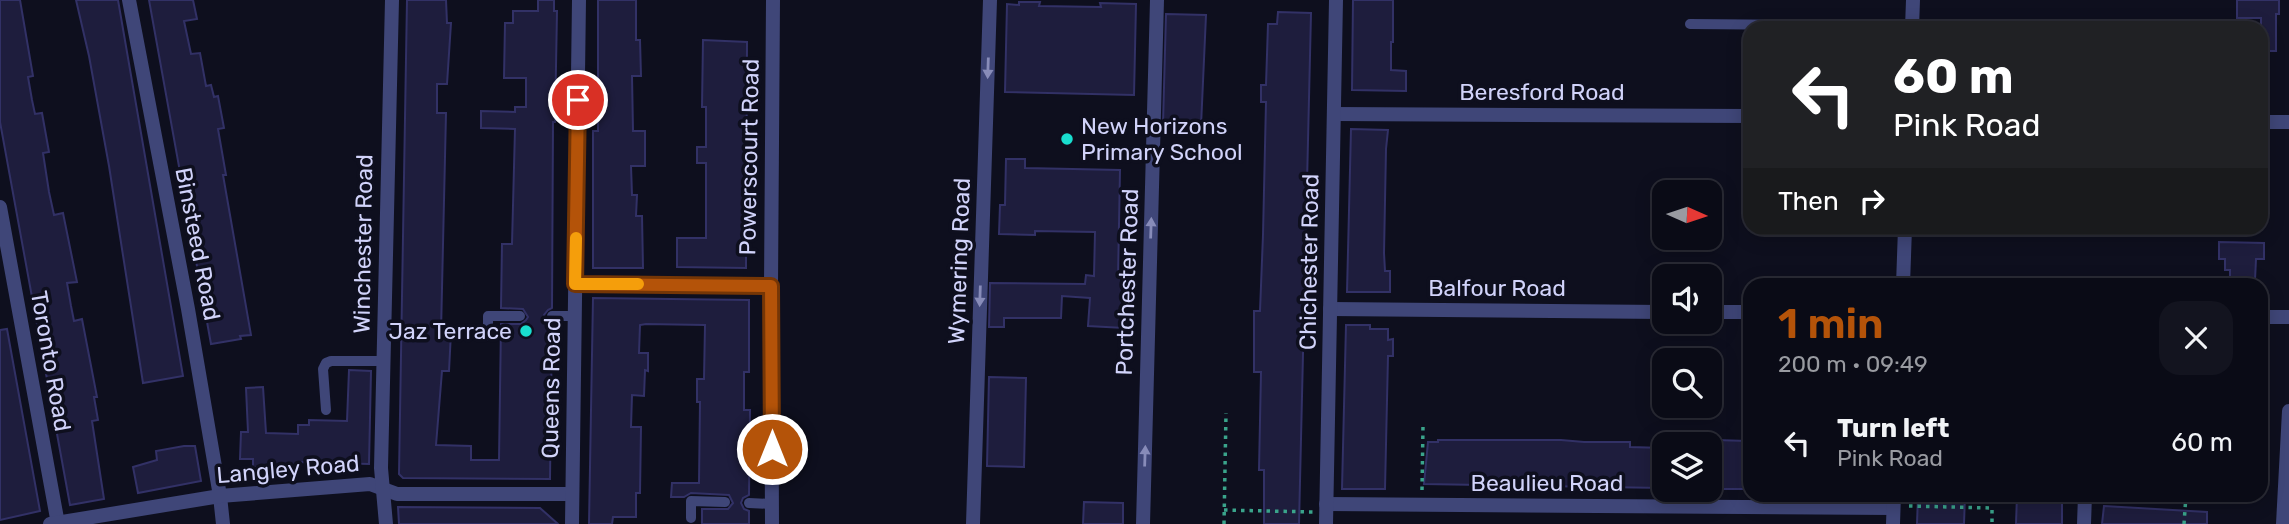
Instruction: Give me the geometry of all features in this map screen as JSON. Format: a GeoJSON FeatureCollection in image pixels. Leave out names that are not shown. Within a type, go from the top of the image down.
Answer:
{"type":"FeatureCollection","features":[{"type":"Feature","properties":{"kind":"street","name":"Binsteed Road"},"geometry":{"type":"LineString","coordinates":[[129,0],[188,309],[223,524]]}},
{"type":"Feature","properties":{"kind":"street","name":"Winchester Road"},"geometry":{"type":"LineString","coordinates":[[386,524],[382,488],[383,361],[392,0]]}},
{"type":"Feature","properties":{"kind":"street","name":"Queens Road"},"geometry":{"type":"LineString","coordinates":[[572,524],[579,0]]}},
{"type":"Feature","properties":{"kind":"street","name":"Powerscourt Road"},"geometry":{"type":"LineString","coordinates":[[772,524],[773,0]]}},
{"type":"Feature","properties":{"kind":"street","name":"Wymering Road"},"geometry":{"type":"LineString","coordinates":[[973,524],[990,0]]}},
{"type":"Feature","properties":{"kind":"street","name":"Portchester Road"},"geometry":{"type":"LineString","coordinates":[[1143,524],[1157,0]]}},
{"type":"Feature","properties":{"kind":"street","name":"Chichester Road"},"geometry":{"type":"LineString","coordinates":[[1326,513],[1336,0]]}},
{"type":"Feature","properties":{"kind":"street"},"geometry":{"type":"LineString","coordinates":[[1912,21],[1913,0]]}},
{"type":"Feature","properties":{"kind":"street","name":"Beresford Road"},"geometry":{"type":"LineString","coordinates":[[1334,114],[1743,116]]}},
{"type":"Feature","properties":{"kind":"street"},"geometry":{"type":"LineString","coordinates":[[2268,122],[2289,122]]}},
{"type":"Feature","properties":{"kind":"street","name":"Toronto Road"},"geometry":{"type":"LineString","coordinates":[[0,207],[55,523]]}},
{"type":"Feature","properties":{"kind":"street"},"geometry":{"type":"LineString","coordinates":[[1903,278],[1905,235]]}},
{"type":"Feature","properties":{"kind":"street"},"geometry":{"type":"LineString","coordinates":[[575,284],[771,286]]}},
{"type":"Feature","properties":{"kind":"street","name":"Balfour Road"},"geometry":{"type":"LineString","coordinates":[[1330,309],[1652,312]]}},
{"type":"Feature","properties":{"kind":"street"},"geometry":{"type":"LineString","coordinates":[[1722,312],[1743,312]]}},
{"type":"Feature","properties":{"kind":"street"},"geometry":{"type":"LineString","coordinates":[[2268,317],[2289,317]]}},
{"type":"Feature","properties":{"kind":"street"},"geometry":{"type":"LineString","coordinates":[[2285,517],[2289,411]]}},
{"type":"Feature","properties":{"kind":"street","name":"Langley Road"},"geometry":{"type":"LineString","coordinates":[[55,523],[220,496],[370,484],[397,494],[572,494]]}},
{"type":"Feature","properties":{"kind":"street"},"geometry":{"type":"LineString","coordinates":[[2084,524],[2085,502]]}},
{"type":"Feature","properties":{"kind":"street"},"geometry":{"type":"LineString","coordinates":[[1893,503],[1893,524]]}},
{"type":"Feature","properties":{"kind":"street","name":"Beaulieu Road"},"geometry":{"type":"LineString","coordinates":[[1326,513],[1422,505],[1893,503]]}},
{"type":"Feature","properties":{"kind":"lane"},"geometry":{"type":"LineString","coordinates":[[1690,24],[1743,25]]}},
{"type":"Feature","properties":{"kind":"lane"},"geometry":{"type":"LineString","coordinates":[[488,336],[488,316],[520,316]]}},
{"type":"Feature","properties":{"kind":"lane"},"geometry":{"type":"LineString","coordinates":[[552,316],[575,316]]}},
{"type":"Feature","properties":{"kind":"lane"},"geometry":{"type":"LineString","coordinates":[[326,410],[323,369],[326,363],[383,361]]}},
{"type":"Feature","properties":{"kind":"lane"},"geometry":{"type":"LineString","coordinates":[[691,518],[691,502],[724,502]]}},
{"type":"Feature","properties":{"kind":"lane"},"geometry":{"type":"LineString","coordinates":[[749,503],[772,504]]}},
{"type":"Feature","properties":{"kind":"path"},"geometry":{"type":"LineString","coordinates":[[1224,524],[1226,414]]}},
{"type":"Feature","properties":{"kind":"path"},"geometry":{"type":"LineString","coordinates":[[1422,505],[1423,426]]}},
{"type":"Feature","properties":{"kind":"path"},"geometry":{"type":"LineString","coordinates":[[2184,524],[2186,502]]}},
{"type":"Feature","properties":{"kind":"path"},"geometry":{"type":"LineString","coordinates":[[1893,503],[1992,508],[1992,524]]}},
{"type":"Feature","properties":{"kind":"path"},"geometry":{"type":"LineString","coordinates":[[1224,510],[1326,513]]}},
{"type":"Feature","properties":{"kind":"building"},"geometry":{"type":"Polygon","coordinates":[[[0,0],[20,0],[33,76],[28,77],[32,100],[35,114],[42,113],[49,152],[43,153],[49,192],[54,215],[63,213],[77,282],[67,283],[71,306],[74,321],[82,319],[97,397],[94,397],[98,420],[92,421],[104,499],[70,505],[0,122],[0,0]]]}},
{"type":"Feature","properties":{"kind":"building"},"geometry":{"type":"Polygon","coordinates":[[[76,0],[118,0],[183,376],[143,383],[109,166],[76,0]]]}},
{"type":"Feature","properties":{"kind":"building"},"geometry":{"type":"Polygon","coordinates":[[[149,0],[193,0],[197,19],[184,21],[191,54],[200,53],[206,86],[211,85],[214,97],[218,96],[224,128],[218,129],[226,175],[223,175],[251,335],[240,336],[241,339],[211,344],[149,0]]]}},
{"type":"Feature","properties":{"kind":"building"},"geometry":{"type":"Polygon","coordinates":[[[407,0],[446,0],[447,23],[451,23],[447,84],[437,84],[437,113],[446,113],[441,332],[451,332],[449,371],[442,371],[436,445],[471,446],[471,460],[499,460],[501,324],[521,324],[528,317],[523,309],[501,308],[502,244],[512,244],[515,129],[481,128],[481,111],[515,112],[515,107],[526,107],[526,78],[504,78],[505,23],[513,23],[513,11],[538,11],[538,0],[554,0],[554,11],[557,11],[553,122],[552,308],[544,315],[552,324],[550,479],[403,478],[399,474],[407,0]]]}},
{"type":"Feature","properties":{"kind":"building"},"geometry":{"type":"Polygon","coordinates":[[[598,0],[636,0],[636,40],[640,40],[641,76],[632,76],[633,131],[645,131],[645,166],[631,166],[632,195],[637,195],[636,216],[642,216],[643,268],[593,268],[593,131],[598,131],[598,0]]]}},
{"type":"Feature","properties":{"kind":"building"},"geometry":{"type":"Polygon","coordinates":[[[1353,0],[1393,0],[1391,70],[1406,71],[1406,91],[1352,90],[1353,0]]]}},
{"type":"Feature","properties":{"kind":"building"},"geometry":{"type":"Polygon","coordinates":[[[2237,0],[2279,0],[2279,14],[2276,14],[2276,51],[2268,51],[2268,21],[2261,21],[2261,18],[2237,18],[2237,0]]]}},
{"type":"Feature","properties":{"kind":"building"},"geometry":{"type":"Polygon","coordinates":[[[1019,2],[1040,2],[1039,6],[1101,7],[1100,3],[1136,4],[1134,95],[1005,92],[1007,4],[1019,5],[1019,2]]]}},
{"type":"Feature","properties":{"kind":"building"},"geometry":{"type":"Polygon","coordinates":[[[1278,12],[1311,13],[1299,524],[1264,524],[1264,470],[1259,470],[1261,372],[1254,372],[1254,311],[1260,311],[1263,235],[1266,102],[1261,102],[1261,85],[1266,85],[1268,24],[1277,24],[1278,12]]]}},
{"type":"Feature","properties":{"kind":"building"},"geometry":{"type":"Polygon","coordinates":[[[1166,14],[1206,15],[1201,126],[1163,124],[1166,14]]]}},
{"type":"Feature","properties":{"kind":"building"},"geometry":{"type":"Polygon","coordinates":[[[703,40],[747,42],[746,268],[677,267],[677,238],[706,238],[706,163],[697,163],[697,147],[706,147],[706,107],[702,107],[703,40]]]}},
{"type":"Feature","properties":{"kind":"building"},"geometry":{"type":"Polygon","coordinates":[[[1351,129],[1388,130],[1384,253],[1385,271],[1390,271],[1390,292],[1347,292],[1351,129]]]}},
{"type":"Feature","properties":{"kind":"building"},"geometry":{"type":"Polygon","coordinates":[[[1006,159],[1025,159],[1025,168],[1120,170],[1118,278],[1130,279],[1124,328],[1088,326],[1090,298],[1062,296],[1061,318],[1004,318],[1004,327],[989,327],[990,283],[1085,284],[1086,275],[1094,276],[1095,232],[1035,231],[1035,235],[999,234],[1000,205],[1005,205],[1006,159]]]}},
{"type":"Feature","properties":{"kind":"building"},"geometry":{"type":"Polygon","coordinates":[[[2219,242],[2264,243],[2264,259],[2256,259],[2255,278],[2230,278],[2230,270],[2225,270],[2225,259],[2219,259],[2219,242]]]}},
{"type":"Feature","properties":{"kind":"building"},"geometry":{"type":"Polygon","coordinates":[[[593,298],[749,300],[749,372],[744,372],[744,410],[750,410],[749,495],[743,498],[741,503],[744,509],[749,511],[749,524],[702,524],[702,509],[728,509],[733,503],[729,495],[691,493],[684,497],[671,497],[672,483],[699,483],[700,402],[697,402],[697,379],[704,379],[705,325],[646,324],[640,325],[639,353],[648,353],[644,396],[632,395],[631,427],[641,427],[640,493],[636,493],[636,517],[613,517],[612,524],[589,524],[593,298]]]}},
{"type":"Feature","properties":{"kind":"building"},"geometry":{"type":"Polygon","coordinates":[[[1346,325],[1370,325],[1370,329],[1388,329],[1388,340],[1393,339],[1393,356],[1388,356],[1385,489],[1342,489],[1346,325]]]}},
{"type":"Feature","properties":{"kind":"building"},"geometry":{"type":"Polygon","coordinates":[[[7,329],[40,511],[0,520],[0,330],[7,329]]]}},
{"type":"Feature","properties":{"kind":"building"},"geometry":{"type":"Polygon","coordinates":[[[349,370],[371,371],[369,464],[298,462],[298,468],[253,467],[253,459],[240,459],[241,432],[248,432],[246,388],[263,387],[266,433],[298,434],[298,425],[309,425],[309,420],[347,421],[349,370]]]}},
{"type":"Feature","properties":{"kind":"building"},"geometry":{"type":"Polygon","coordinates":[[[989,377],[1026,378],[1024,467],[987,466],[989,377]]]}},
{"type":"Feature","properties":{"kind":"building"},"geometry":{"type":"Polygon","coordinates":[[[1722,440],[1743,441],[1743,489],[1722,489],[1722,440]]]}},
{"type":"Feature","properties":{"kind":"building"},"geometry":{"type":"Polygon","coordinates":[[[1428,442],[1630,442],[1630,447],[1652,448],[1652,488],[1424,484],[1428,442]]]}},
{"type":"Feature","properties":{"kind":"building"},"geometry":{"type":"Polygon","coordinates":[[[195,446],[201,481],[138,493],[133,467],[157,460],[156,451],[195,446]]]}},
{"type":"Feature","properties":{"kind":"building"},"geometry":{"type":"Polygon","coordinates":[[[1084,502],[1123,503],[1123,524],[1083,524],[1084,502]]]}},
{"type":"Feature","properties":{"kind":"building"},"geometry":{"type":"Polygon","coordinates":[[[1918,502],[1965,502],[1964,524],[1917,524],[1918,502]]]}},
{"type":"Feature","properties":{"kind":"building"},"geometry":{"type":"Polygon","coordinates":[[[2017,502],[2062,502],[2062,524],[2016,524],[2017,502]]]}},
{"type":"Feature","properties":{"kind":"building"},"geometry":{"type":"Polygon","coordinates":[[[2104,506],[2207,512],[2207,524],[2102,524],[2104,506]]]}},
{"type":"Feature","properties":{"kind":"building"},"geometry":{"type":"Polygon","coordinates":[[[398,507],[540,508],[558,524],[399,524],[398,507]]]}},
{"type":"Feature","properties":{"kind":"slow traffic"},"geometry":{"type":"LineString","coordinates":[[576,238],[575,284],[638,284]]}},
{"type":"Feature","properties":{"kind":"place","name":"New Horizons Primary School"},"geometry":{"type":"Point","coordinates":[1067,139]}},
{"type":"Feature","properties":{"kind":"place","name":"Jaz Terrace"},"geometry":{"type":"Point","coordinates":[526,331]}},
{"type":"Feature","properties":{"kind":"route"},"geometry":{"type":"LineString","coordinates":[[578,100],[575,284],[771,286],[772,449]]}}]}
